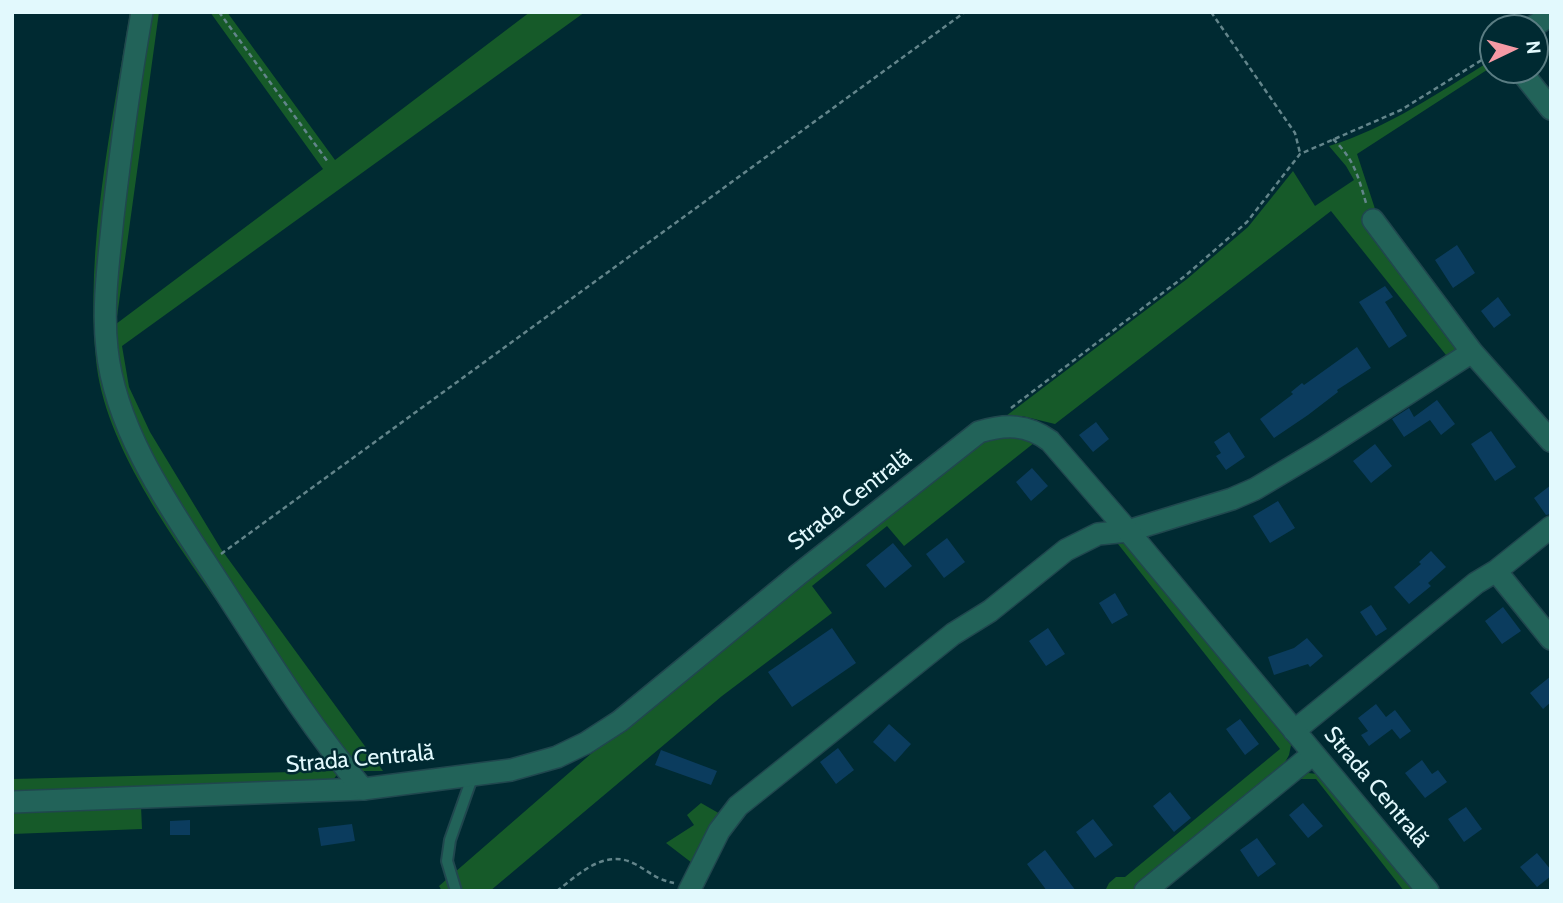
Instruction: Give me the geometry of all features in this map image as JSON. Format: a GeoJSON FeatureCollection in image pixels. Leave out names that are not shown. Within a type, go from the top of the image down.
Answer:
{"type":"FeatureCollection","features":[{"type":"Feature","properties":{"kind":"street"},"geometry":{"type":"LineString","coordinates":[[142,12],[120,150],[104,318],[107,350],[118,405],[169,505],[260,647],[339,761],[362,789]]}},
{"type":"Feature","properties":{"kind":"street"},"geometry":{"type":"LineString","coordinates":[[1531,84],[1551,109]]}},
{"type":"Feature","properties":{"kind":"street"},"geometry":{"type":"LineString","coordinates":[[1373,220],[1472,352],[1551,441]]}},
{"type":"Feature","properties":{"kind":"street"},"geometry":{"type":"LineString","coordinates":[[692,886],[727,818],[738,806],[953,634],[989,611],[1066,550],[1098,534],[1128,531],[1232,499],[1255,489],[1472,352]]}},
{"type":"Feature","properties":{"kind":"street","name":"Strada Centrală"},"geometry":{"type":"LineString","coordinates":[[12,802],[362,789],[511,770],[557,757],[586,743],[620,721],[821,556],[979,432],[1000,426],[1020,427],[1037,432],[1050,441],[1428,891]]}},
{"type":"Feature","properties":{"kind":"street"},"geometry":{"type":"LineString","coordinates":[[1294,731],[1476,583],[1496,571],[1551,527]]}},
{"type":"Feature","properties":{"kind":"street"},"geometry":{"type":"LineString","coordinates":[[1496,571],[1551,639]]}},
{"type":"Feature","properties":{"kind":"street"},"geometry":{"type":"LineString","coordinates":[[1145,891],[1313,754]]}},
{"type":"Feature","properties":{"kind":"lane"},"geometry":{"type":"LineString","coordinates":[[456,891],[447,861],[450,840],[473,775]]}},
{"type":"Feature","properties":{"kind":"path"},"geometry":{"type":"LineString","coordinates":[[219,12],[328,162]]}},
{"type":"Feature","properties":{"kind":"path"},"geometry":{"type":"LineString","coordinates":[[207,564],[965,12]]}},
{"type":"Feature","properties":{"kind":"path"},"geometry":{"type":"LineString","coordinates":[[1211,12],[1295,133],[1300,154]]}},
{"type":"Feature","properties":{"kind":"path"},"geometry":{"type":"LineString","coordinates":[[1012,408],[1185,276],[1247,222],[1300,154],[1365,128],[1401,110],[1479,62]]}},
{"type":"Feature","properties":{"kind":"path"},"geometry":{"type":"LineString","coordinates":[[1333,139],[1348,153],[1373,220]]}},
{"type":"Feature","properties":{"kind":"path"},"geometry":{"type":"LineString","coordinates":[[557,891],[590,866],[616,858],[634,863],[654,878],[692,886]]}},
{"type":"Feature","properties":{"kind":"green space"},"geometry":{"type":"Polygon","coordinates":[[[130,12],[137,12],[106,380],[339,772],[333,780],[12,793],[12,779],[333,771],[181,549],[143,488],[112,424],[102,392],[96,360],[94,317],[97,230],[108,142],[130,12]]]}},
{"type":"Feature","properties":{"kind":"green space"},"geometry":{"type":"Polygon","coordinates":[[[147,12],[159,12],[116,324],[323,169],[210,12],[227,12],[335,160],[530,12],[585,12],[122,346],[129,387],[150,432],[221,549],[383,771],[357,771],[173,503],[126,411],[109,329],[147,12]]]}},
{"type":"Feature","properties":{"kind":"green space"},"geometry":{"type":"Polygon","coordinates":[[[1479,68],[1479,75],[1357,154],[1377,215],[1463,347],[1446,355],[1331,211],[1055,424],[1022,416],[1002,419],[1187,279],[1248,227],[1293,171],[1315,206],[1354,180],[1329,146],[1372,129],[1433,97],[1479,68]]]}},
{"type":"Feature","properties":{"kind":"green space"},"geometry":{"type":"Polygon","coordinates":[[[996,435],[1017,435],[1034,443],[904,546],[887,526],[812,586],[832,613],[722,696],[490,891],[442,891],[439,886],[616,732],[980,442],[996,435]]]}},
{"type":"Feature","properties":{"kind":"green space"},"geometry":{"type":"Polygon","coordinates":[[[1126,543],[1291,745],[1283,766],[1133,891],[1105,891],[1116,877],[1125,877],[1280,749],[1118,544],[1126,543]]]}},
{"type":"Feature","properties":{"kind":"green space"},"geometry":{"type":"Polygon","coordinates":[[[1308,773],[1317,774],[1415,891],[1404,891],[1316,779],[1295,779],[1308,773]]]}},
{"type":"Feature","properties":{"kind":"green space"},"geometry":{"type":"Polygon","coordinates":[[[701,803],[722,815],[696,866],[666,843],[694,825],[687,815],[701,803]]]}},
{"type":"Feature","properties":{"kind":"green space"},"geometry":{"type":"Polygon","coordinates":[[[141,806],[142,829],[12,834],[12,811],[141,806]]]}},
{"type":"Feature","properties":{"kind":"building"},"geometry":{"type":"Polygon","coordinates":[[[1457,245],[1475,273],[1453,288],[1435,260],[1457,245]]]}},
{"type":"Feature","properties":{"kind":"building"},"geometry":{"type":"Polygon","coordinates":[[[1385,286],[1393,297],[1385,302],[1407,336],[1389,348],[1359,302],[1385,286]]]}},
{"type":"Feature","properties":{"kind":"building"},"geometry":{"type":"Polygon","coordinates":[[[1498,297],[1511,315],[1494,328],[1481,311],[1498,297]]]}},
{"type":"Feature","properties":{"kind":"building"},"geometry":{"type":"Polygon","coordinates":[[[1357,347],[1371,368],[1274,438],[1260,419],[1293,394],[1291,392],[1302,383],[1304,385],[1357,347]]]}},
{"type":"Feature","properties":{"kind":"building"},"geometry":{"type":"Polygon","coordinates":[[[1437,400],[1455,424],[1441,435],[1430,420],[1404,437],[1392,419],[1409,408],[1414,417],[1437,400]]]}},
{"type":"Feature","properties":{"kind":"building"},"geometry":{"type":"Polygon","coordinates":[[[1096,422],[1109,439],[1093,452],[1079,435],[1096,422]]]}},
{"type":"Feature","properties":{"kind":"building"},"geometry":{"type":"Polygon","coordinates":[[[1491,431],[1516,467],[1495,481],[1471,444],[1491,431]]]}},
{"type":"Feature","properties":{"kind":"building"},"geometry":{"type":"Polygon","coordinates":[[[1229,432],[1245,457],[1226,470],[1216,456],[1221,453],[1214,442],[1229,432]]]}},
{"type":"Feature","properties":{"kind":"building"},"geometry":{"type":"Polygon","coordinates":[[[1375,444],[1392,466],[1371,483],[1353,461],[1375,444]]]}},
{"type":"Feature","properties":{"kind":"building"},"geometry":{"type":"Polygon","coordinates":[[[1032,468],[1048,486],[1031,501],[1016,482],[1032,468]]]}},
{"type":"Feature","properties":{"kind":"building"},"geometry":{"type":"Polygon","coordinates":[[[1551,485],[1551,514],[1546,515],[1534,498],[1551,485]]]}},
{"type":"Feature","properties":{"kind":"building"},"geometry":{"type":"Polygon","coordinates":[[[1278,501],[1295,528],[1270,543],[1253,516],[1278,501]]]}},
{"type":"Feature","properties":{"kind":"building"},"geometry":{"type":"Polygon","coordinates":[[[947,538],[965,562],[944,578],[926,554],[947,538]]]}},
{"type":"Feature","properties":{"kind":"building"},"geometry":{"type":"Polygon","coordinates":[[[893,543],[912,566],[885,588],[866,565],[893,543]]]}},
{"type":"Feature","properties":{"kind":"building"},"geometry":{"type":"Polygon","coordinates":[[[1431,551],[1446,567],[1428,583],[1431,586],[1409,604],[1394,587],[1421,564],[1419,562],[1431,551]]]}},
{"type":"Feature","properties":{"kind":"building"},"geometry":{"type":"Polygon","coordinates":[[[1115,593],[1128,615],[1112,624],[1099,603],[1115,593]]]}},
{"type":"Feature","properties":{"kind":"building"},"geometry":{"type":"Polygon","coordinates":[[[1371,605],[1387,629],[1376,636],[1360,612],[1371,605]]]}},
{"type":"Feature","properties":{"kind":"building"},"geometry":{"type":"Polygon","coordinates":[[[1503,607],[1521,631],[1502,644],[1485,621],[1503,607]]]}},
{"type":"Feature","properties":{"kind":"building"},"geometry":{"type":"Polygon","coordinates":[[[832,628],[856,663],[792,707],[768,672],[832,628]]]}},
{"type":"Feature","properties":{"kind":"building"},"geometry":{"type":"Polygon","coordinates":[[[1048,628],[1065,654],[1046,666],[1029,641],[1048,628]]]}},
{"type":"Feature","properties":{"kind":"building"},"geometry":{"type":"Polygon","coordinates":[[[1307,638],[1323,656],[1310,667],[1308,664],[1274,675],[1268,657],[1294,648],[1307,638]]]}},
{"type":"Feature","properties":{"kind":"building"},"geometry":{"type":"Polygon","coordinates":[[[1551,676],[1551,702],[1543,709],[1530,693],[1551,676]]]}},
{"type":"Feature","properties":{"kind":"building"},"geometry":{"type":"Polygon","coordinates":[[[1376,704],[1386,717],[1395,710],[1411,731],[1400,739],[1392,729],[1369,746],[1361,735],[1368,731],[1358,718],[1376,704]]]}},
{"type":"Feature","properties":{"kind":"building"},"geometry":{"type":"Polygon","coordinates":[[[1240,719],[1259,744],[1245,755],[1226,729],[1240,719]]]}},
{"type":"Feature","properties":{"kind":"building"},"geometry":{"type":"Polygon","coordinates":[[[889,724],[911,744],[895,762],[873,742],[889,724]]]}},
{"type":"Feature","properties":{"kind":"building"},"geometry":{"type":"Polygon","coordinates":[[[838,748],[854,770],[836,784],[820,762],[838,748]]]}},
{"type":"Feature","properties":{"kind":"building"},"geometry":{"type":"Polygon","coordinates":[[[661,750],[717,771],[711,785],[655,765],[661,750]]]}},
{"type":"Feature","properties":{"kind":"building"},"geometry":{"type":"Polygon","coordinates":[[[1422,760],[1432,774],[1438,770],[1447,782],[1425,798],[1405,773],[1422,760]]]}},
{"type":"Feature","properties":{"kind":"building"},"geometry":{"type":"Polygon","coordinates":[[[1170,792],[1191,818],[1174,832],[1153,806],[1170,792]]]}},
{"type":"Feature","properties":{"kind":"building"},"geometry":{"type":"Polygon","coordinates":[[[1303,803],[1323,826],[1308,838],[1289,815],[1303,803]]]}},
{"type":"Feature","properties":{"kind":"building"},"geometry":{"type":"Polygon","coordinates":[[[1466,807],[1482,829],[1464,842],[1448,819],[1466,807]]]}},
{"type":"Feature","properties":{"kind":"building"},"geometry":{"type":"Polygon","coordinates":[[[1093,819],[1113,845],[1095,858],[1076,832],[1093,819]]]}},
{"type":"Feature","properties":{"kind":"building"},"geometry":{"type":"Polygon","coordinates":[[[190,820],[190,835],[170,835],[170,821],[190,820]]]}},
{"type":"Feature","properties":{"kind":"building"},"geometry":{"type":"Polygon","coordinates":[[[352,824],[355,841],[321,846],[318,828],[352,824]]]}},
{"type":"Feature","properties":{"kind":"building"},"geometry":{"type":"Polygon","coordinates":[[[1257,838],[1276,864],[1258,877],[1240,850],[1257,838]]]}},
{"type":"Feature","properties":{"kind":"building"},"geometry":{"type":"Polygon","coordinates":[[[1045,850],[1076,891],[1047,891],[1027,864],[1045,850]]]}},
{"type":"Feature","properties":{"kind":"building"},"geometry":{"type":"Polygon","coordinates":[[[1537,853],[1551,870],[1551,876],[1537,887],[1520,867],[1537,853]]]}}]}
